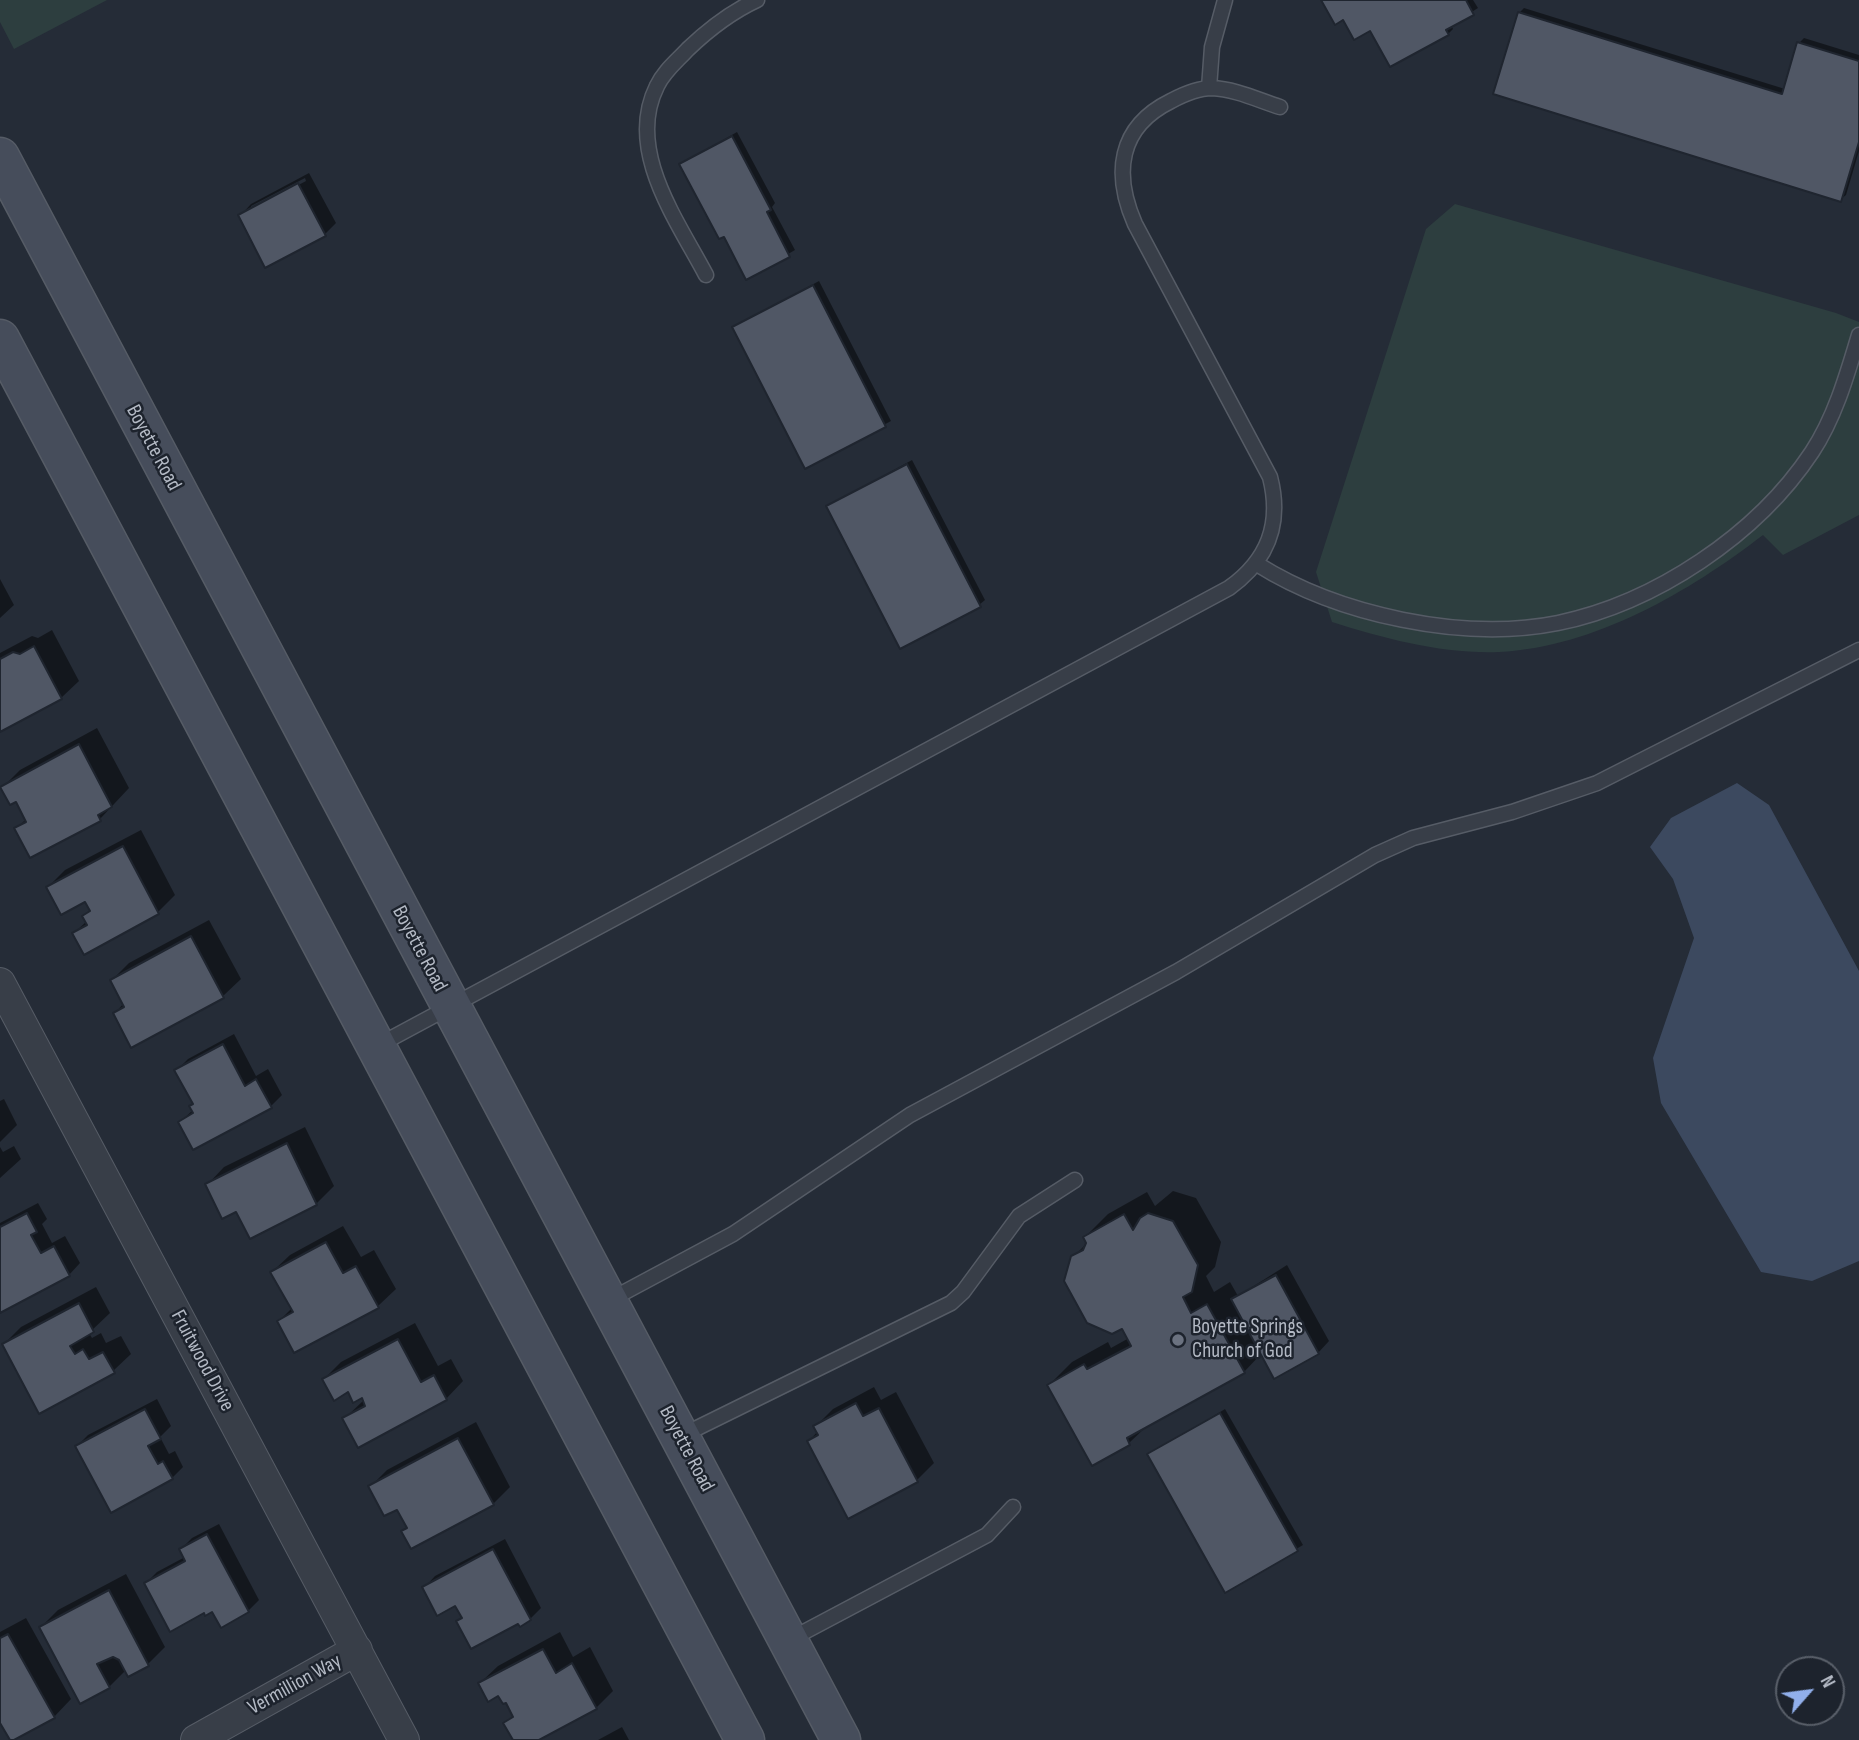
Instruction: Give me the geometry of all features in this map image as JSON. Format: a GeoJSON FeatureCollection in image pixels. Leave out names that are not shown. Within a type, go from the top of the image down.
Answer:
{"type":"FeatureCollection","features":[{"type":"Feature","properties":{"kind":"main road","name":"Boyette Road"},"geometry":{"type":"LineString","coordinates":[[0,156],[449,1007],[841,1740]]}},
{"type":"Feature","properties":{"kind":"main road"},"geometry":{"type":"LineString","coordinates":[[0,339],[745,1740]]}},
{"type":"Feature","properties":{"kind":"street","name":"Fruitwood Drive"},"geometry":{"type":"LineString","coordinates":[[0,983],[404,1740]]}},
{"type":"Feature","properties":{"kind":"street","name":"Vermillion Way"},"geometry":{"type":"LineString","coordinates":[[196,1740],[356,1650]]}},
{"type":"Feature","properties":{"kind":"lane"},"geometry":{"type":"LineString","coordinates":[[706,275],[659,186],[650,158],[650,108],[656,87],[666,72],[717,23],[757,0]]}},
{"type":"Feature","properties":{"kind":"lane"},"geometry":{"type":"LineString","coordinates":[[1209,88],[1212,47],[1225,0]]}},
{"type":"Feature","properties":{"kind":"lane"},"geometry":{"type":"LineString","coordinates":[[376,1047],[1229,588],[1257,564],[1265,549],[1274,514],[1270,477],[1135,224],[1121,182],[1127,144],[1141,122],[1165,104],[1193,91],[1209,88],[1224,89],[1280,107]]}},
{"type":"Feature","properties":{"kind":"lane"},"geometry":{"type":"LineString","coordinates":[[1257,564],[1316,595],[1434,625],[1497,630],[1558,623],[1601,611],[1644,593],[1682,572],[1719,547],[1773,500],[1812,453],[1825,429],[1846,378],[1859,335]]}},
{"type":"Feature","properties":{"kind":"lane"},"geometry":{"type":"LineString","coordinates":[[607,1302],[733,1234],[910,1115],[1176,972],[1375,855],[1413,838],[1512,812],[1597,783],[1859,650]]}},
{"type":"Feature","properties":{"kind":"lane"},"geometry":{"type":"LineString","coordinates":[[679,1437],[928,1315],[963,1292],[1018,1216],[1075,1180]]}},
{"type":"Feature","properties":{"kind":"lane"},"geometry":{"type":"LineString","coordinates":[[788,1640],[987,1535],[1013,1507]]}},
{"type":"Feature","properties":{"kind":"shaded area"},"geometry":{"type":"Polygon","coordinates":[[[0,0],[107,0],[14,49],[0,22],[0,0]]]}},
{"type":"Feature","properties":{"kind":"shaded area"},"geometry":{"type":"Polygon","coordinates":[[[1455,204],[1836,313],[1859,322],[1859,515],[1783,555],[1763,535],[1704,577],[1639,613],[1570,640],[1535,648],[1499,652],[1456,651],[1394,639],[1332,622],[1316,572],[1426,229],[1455,204]]]}},
{"type":"Feature","properties":{"kind":"water"},"geometry":{"type":"Polygon","coordinates":[[[1737,783],[1769,805],[1859,971],[1859,1261],[1812,1281],[1761,1272],[1661,1103],[1653,1058],[1694,938],[1673,879],[1650,847],[1671,818],[1737,783]]]}},
{"type":"Feature","properties":{"kind":"building"},"geometry":{"type":"Polygon","coordinates":[[[1321,0],[1466,0],[1474,15],[1446,30],[1449,35],[1390,67],[1370,31],[1354,40],[1343,20],[1335,25],[1321,0]]]}},
{"type":"Feature","properties":{"kind":"building"},"geometry":{"type":"Polygon","coordinates":[[[1518,12],[1782,94],[1797,42],[1859,61],[1859,142],[1841,202],[1493,94],[1518,12]]]}},
{"type":"Feature","properties":{"kind":"building"},"geometry":{"type":"Polygon","coordinates":[[[732,136],[771,210],[767,212],[790,257],[746,280],[724,237],[719,239],[679,164],[732,136]]]}},
{"type":"Feature","properties":{"kind":"building"},"geometry":{"type":"Polygon","coordinates":[[[298,183],[326,236],[265,268],[238,215],[298,183]]]}},
{"type":"Feature","properties":{"kind":"building"},"geometry":{"type":"Polygon","coordinates":[[[813,285],[886,427],[805,469],[732,327],[813,285]]]}},
{"type":"Feature","properties":{"kind":"building"},"geometry":{"type":"Polygon","coordinates":[[[907,464],[981,607],[900,649],[826,506],[907,464]]]}},
{"type":"Feature","properties":{"kind":"building"},"geometry":{"type":"Polygon","coordinates":[[[34,646],[62,699],[0,732],[0,659],[13,652],[20,654],[34,646]]]}},
{"type":"Feature","properties":{"kind":"building"},"geometry":{"type":"Polygon","coordinates":[[[79,744],[112,807],[98,815],[101,821],[30,858],[14,828],[26,822],[16,802],[10,805],[0,787],[79,744]]]}},
{"type":"Feature","properties":{"kind":"building"},"geometry":{"type":"Polygon","coordinates":[[[123,846],[159,914],[84,955],[72,933],[87,925],[82,916],[90,911],[85,902],[61,915],[46,887],[123,846]]]}},
{"type":"Feature","properties":{"kind":"building"},"geometry":{"type":"Polygon","coordinates":[[[191,936],[224,998],[131,1048],[113,1013],[124,1007],[110,980],[191,936]]]}},
{"type":"Feature","properties":{"kind":"building"},"geometry":{"type":"Polygon","coordinates":[[[223,1044],[245,1086],[256,1079],[272,1108],[193,1150],[178,1122],[193,1113],[189,1106],[193,1104],[174,1070],[223,1044]]]}},
{"type":"Feature","properties":{"kind":"building"},"geometry":{"type":"Polygon","coordinates":[[[287,1143],[317,1205],[250,1239],[236,1212],[222,1219],[205,1184],[287,1143]]]}},
{"type":"Feature","properties":{"kind":"building"},"geometry":{"type":"Polygon","coordinates":[[[27,1213],[37,1232],[31,1235],[41,1253],[54,1246],[70,1276],[0,1313],[0,1227],[27,1213]]]}},
{"type":"Feature","properties":{"kind":"building","name":"Boyette Springs Church of God"},"geometry":{"type":"Polygon","coordinates":[[[1148,1213],[1173,1221],[1198,1265],[1192,1292],[1183,1297],[1191,1313],[1207,1304],[1245,1373],[1127,1438],[1130,1445],[1092,1466],[1047,1385],[1084,1364],[1087,1369],[1131,1346],[1122,1329],[1112,1334],[1087,1323],[1064,1281],[1071,1256],[1083,1250],[1086,1243],[1083,1237],[1124,1214],[1133,1230],[1140,1218],[1148,1213]]]}},
{"type":"Feature","properties":{"kind":"building"},"geometry":{"type":"Polygon","coordinates":[[[326,1242],[343,1273],[356,1266],[379,1308],[294,1353],[277,1321],[293,1312],[270,1272],[326,1242]]]}},
{"type":"Feature","properties":{"kind":"building"},"geometry":{"type":"Polygon","coordinates":[[[1276,1275],[1319,1354],[1274,1379],[1231,1299],[1276,1275]]]}},
{"type":"Feature","properties":{"kind":"building"},"geometry":{"type":"Polygon","coordinates":[[[79,1303],[94,1332],[70,1346],[75,1354],[83,1349],[89,1359],[103,1352],[115,1373],[39,1414],[2,1344],[79,1303]]]}},
{"type":"Feature","properties":{"kind":"building"},"geometry":{"type":"Polygon","coordinates":[[[398,1339],[421,1382],[434,1375],[447,1400],[358,1448],[342,1418],[365,1406],[362,1398],[353,1403],[348,1392],[334,1401],[322,1379],[398,1339]]]}},
{"type":"Feature","properties":{"kind":"building"},"geometry":{"type":"Polygon","coordinates":[[[856,1403],[863,1416],[879,1408],[918,1482],[848,1519],[807,1441],[818,1435],[813,1426],[856,1403]]]}},
{"type":"Feature","properties":{"kind":"building"},"geometry":{"type":"Polygon","coordinates":[[[145,1409],[161,1439],[148,1446],[158,1464],[163,1461],[173,1479],[111,1513],[75,1446],[145,1409]]]}},
{"type":"Feature","properties":{"kind":"building"},"geometry":{"type":"Polygon","coordinates":[[[1220,1413],[1298,1551],[1225,1593],[1147,1454],[1220,1413]]]}},
{"type":"Feature","properties":{"kind":"building"},"geometry":{"type":"Polygon","coordinates":[[[458,1438],[494,1505],[411,1549],[401,1531],[407,1528],[397,1510],[384,1516],[368,1486],[458,1438]]]}},
{"type":"Feature","properties":{"kind":"building"},"geometry":{"type":"Polygon","coordinates":[[[207,1534],[249,1612],[221,1628],[212,1612],[205,1616],[204,1613],[170,1632],[144,1583],[185,1561],[179,1549],[207,1534]]]}},
{"type":"Feature","properties":{"kind":"building"},"geometry":{"type":"Polygon","coordinates":[[[493,1549],[531,1620],[471,1649],[456,1621],[462,1618],[455,1606],[437,1616],[422,1587],[493,1549]]]}},
{"type":"Feature","properties":{"kind":"building"},"geometry":{"type":"Polygon","coordinates":[[[109,1590],[149,1666],[128,1677],[119,1660],[113,1657],[97,1664],[110,1688],[80,1704],[39,1627],[109,1590]]]}},
{"type":"Feature","properties":{"kind":"building"},"geometry":{"type":"Polygon","coordinates":[[[8,1634],[55,1718],[14,1740],[10,1740],[0,1723],[0,1638],[8,1634]]]}},
{"type":"Feature","properties":{"kind":"building"},"geometry":{"type":"Polygon","coordinates":[[[543,1649],[556,1673],[572,1663],[597,1709],[539,1740],[513,1740],[503,1723],[513,1717],[506,1703],[503,1704],[498,1696],[488,1702],[478,1683],[543,1649]]]}},
{"type":"Feature","properties":{"kind":"place","name":"Boyette Springs Church of God"},"geometry":{"type":"Point","coordinates":[1178,1340]}}]}
